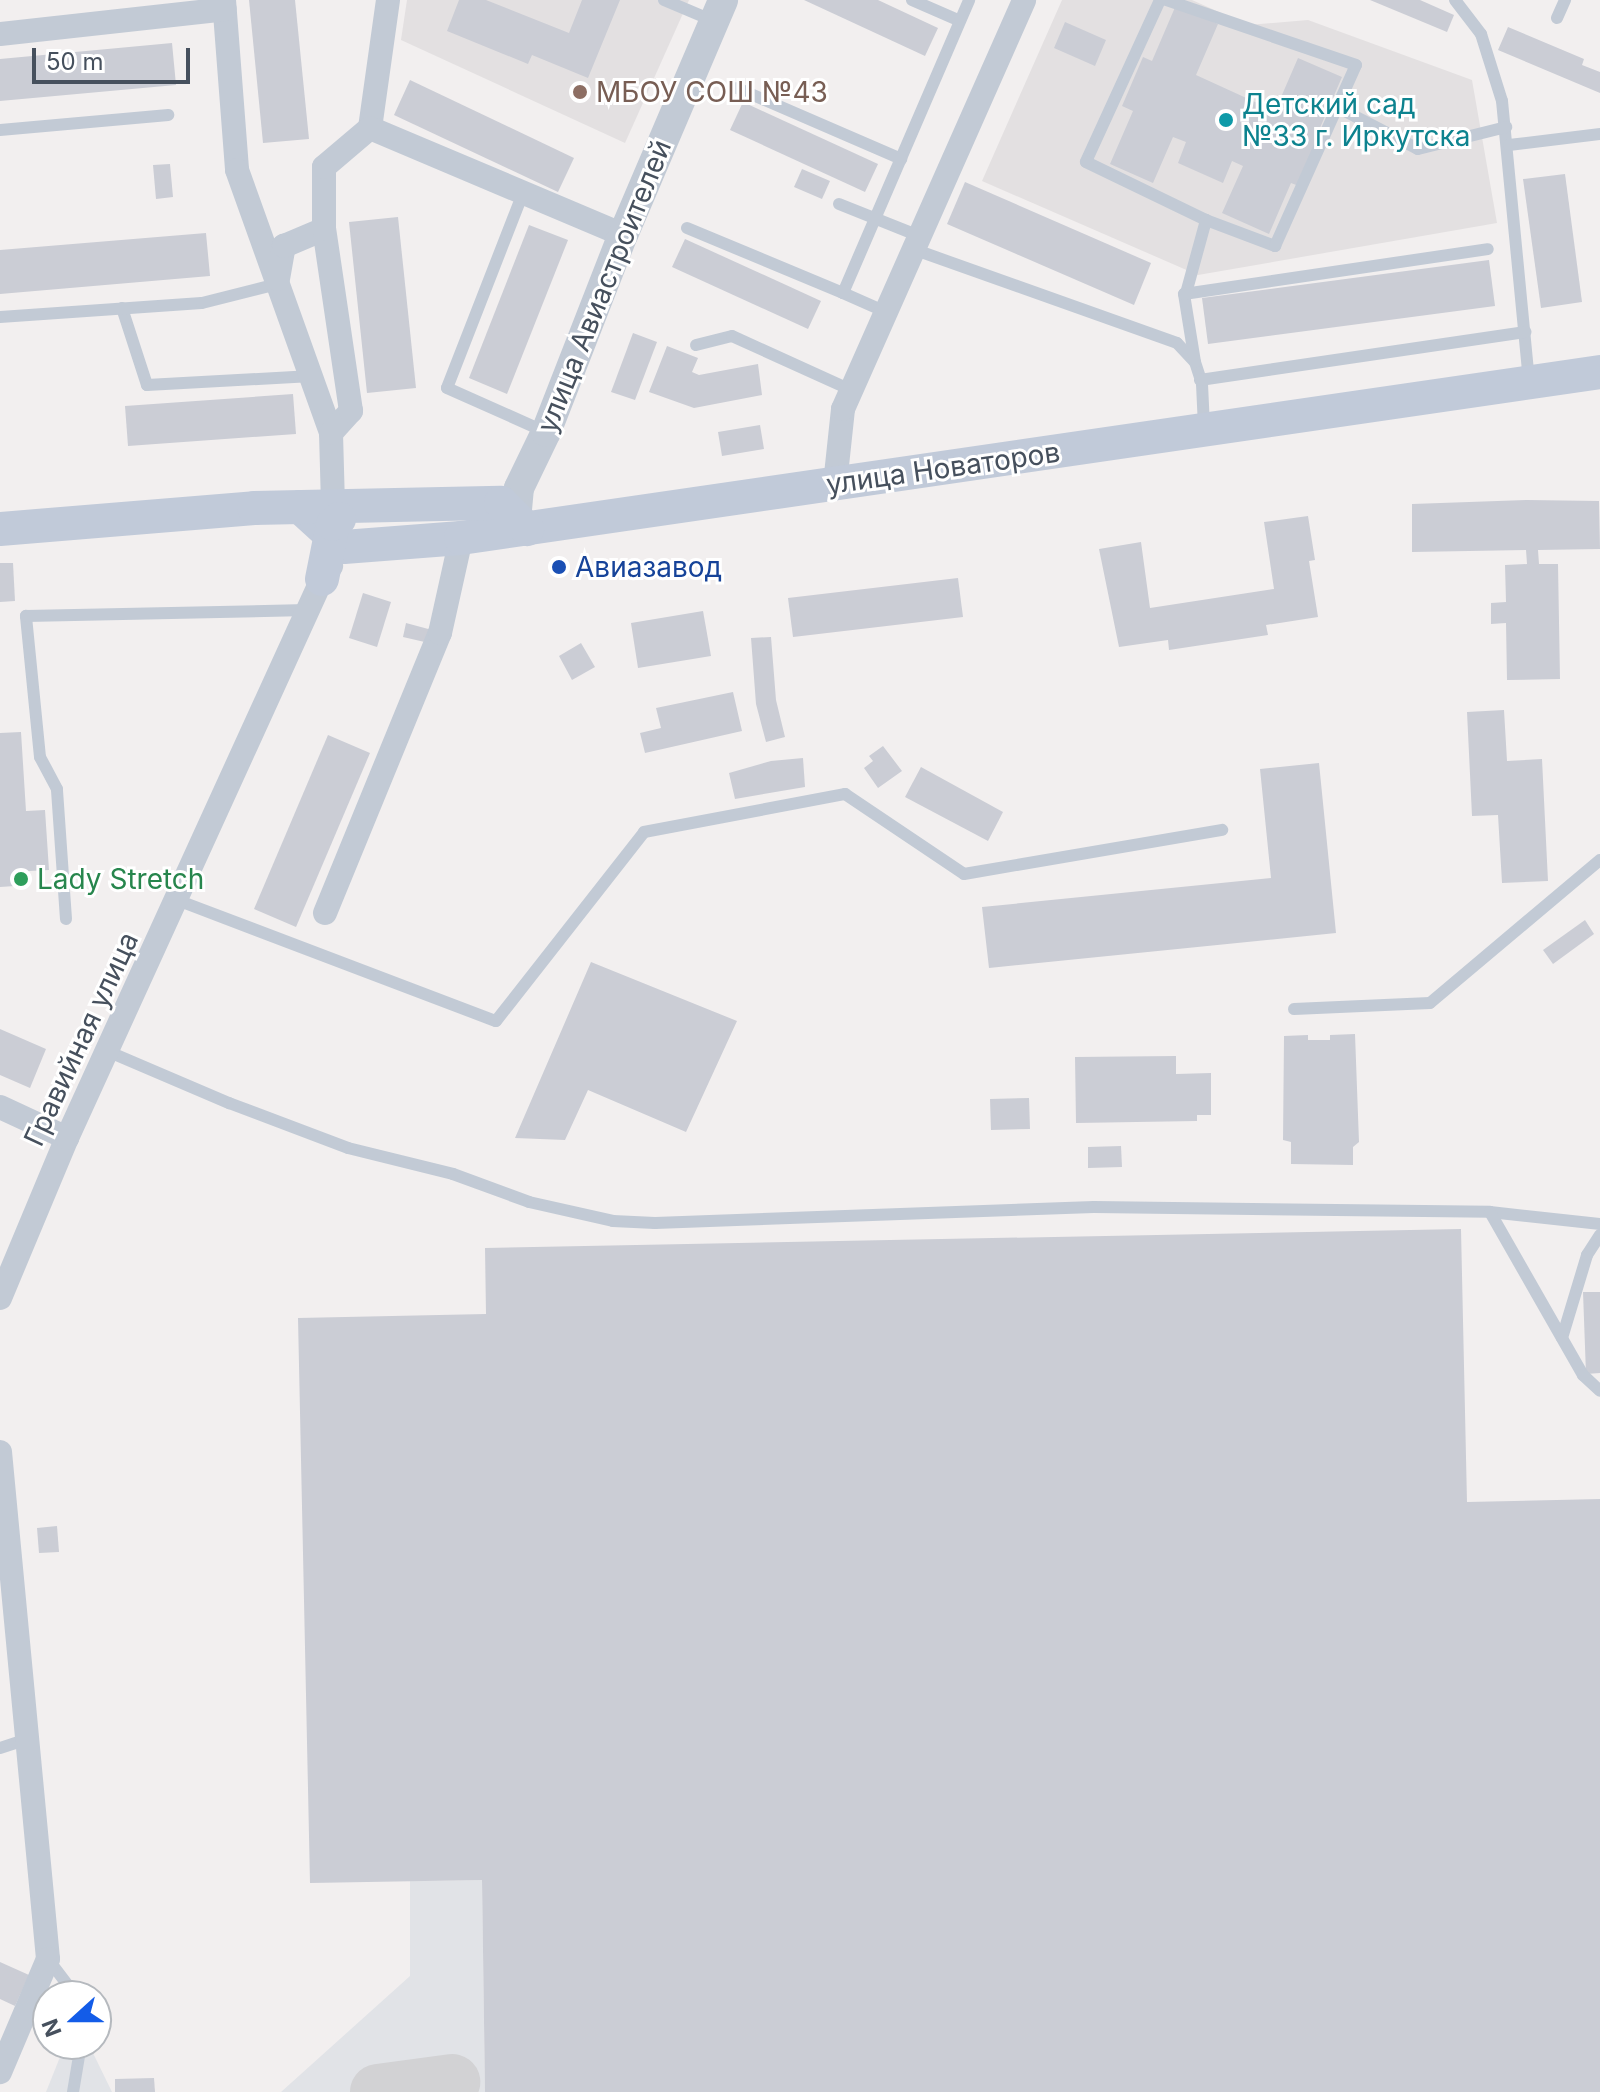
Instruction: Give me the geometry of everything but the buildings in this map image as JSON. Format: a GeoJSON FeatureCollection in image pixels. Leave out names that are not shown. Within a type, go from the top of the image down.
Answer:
{"type":"FeatureCollection","features":[{"type":"Feature","properties":{"kind":"main road","name":"улица Новаторов"},"geometry":{"type":"LineString","coordinates":[[344,547],[461,538],[1600,372]]}},
{"type":"Feature","properties":{"kind":"main road"},"geometry":{"type":"LineString","coordinates":[[0,529],[254,508],[501,503],[521,527]]}},
{"type":"Feature","properties":{"kind":"main road"},"geometry":{"type":"LineString","coordinates":[[331,506],[344,547]]}},
{"type":"Feature","properties":{"kind":"main road"},"geometry":{"type":"LineString","coordinates":[[322,579],[333,524],[331,506]]}},
{"type":"Feature","properties":{"kind":"street"},"geometry":{"type":"LineString","coordinates":[[331,433],[351,411],[324,229],[324,167],[370,128],[388,0]]}},
{"type":"Feature","properties":{"kind":"street"},"geometry":{"type":"LineString","coordinates":[[835,484],[843,409],[1024,0]]}},
{"type":"Feature","properties":{"kind":"street"},"geometry":{"type":"LineString","coordinates":[[0,34],[225,4],[237,170],[331,433],[331,506]]}},
{"type":"Feature","properties":{"kind":"street","name":"улица Авиастроителей"},"geometry":{"type":"LineString","coordinates":[[521,527],[519,488],[546,432],[623,235],[719,11]]}},
{"type":"Feature","properties":{"kind":"street"},"geometry":{"type":"LineString","coordinates":[[370,128],[623,235]]}},
{"type":"Feature","properties":{"kind":"street"},"geometry":{"type":"LineString","coordinates":[[277,284],[284,246],[297,237],[324,229]]}},
{"type":"Feature","properties":{"kind":"street"},"geometry":{"type":"LineString","coordinates":[[325,913],[440,633],[461,538]]}},
{"type":"Feature","properties":{"kind":"street","name":"Гравийная улица"},"geometry":{"type":"LineString","coordinates":[[0,1298],[67,1138],[307,610],[322,579],[344,547]]}},
{"type":"Feature","properties":{"kind":"street"},"geometry":{"type":"LineString","coordinates":[[0,1107],[67,1138]]}},
{"type":"Feature","properties":{"kind":"street"},"geometry":{"type":"LineString","coordinates":[[0,1452],[48,1959],[0,2072]]}},
{"type":"Feature","properties":{"kind":"lane"},"geometry":{"type":"LineString","coordinates":[[664,0],[719,11]]}},
{"type":"Feature","properties":{"kind":"lane"},"geometry":{"type":"LineString","coordinates":[[912,0],[960,21]]}},
{"type":"Feature","properties":{"kind":"lane"},"geometry":{"type":"LineString","coordinates":[[843,293],[969,0]]}},
{"type":"Feature","properties":{"kind":"lane"},"geometry":{"type":"LineString","coordinates":[[1163,0],[1356,65],[1275,246],[1206,220],[1086,162],[1163,0]]}},
{"type":"Feature","properties":{"kind":"lane"},"geometry":{"type":"LineString","coordinates":[[1455,0],[1481,34],[1492,60],[1506,127],[1529,383]]}},
{"type":"Feature","properties":{"kind":"lane"},"geometry":{"type":"LineString","coordinates":[[1557,18],[1565,0]]}},
{"type":"Feature","properties":{"kind":"lane"},"geometry":{"type":"LineString","coordinates":[[737,88],[901,159]]}},
{"type":"Feature","properties":{"kind":"lane"},"geometry":{"type":"LineString","coordinates":[[1337,107],[1418,149],[1506,127]]}},
{"type":"Feature","properties":{"kind":"lane"},"geometry":{"type":"LineString","coordinates":[[0,130],[168,115]]}},
{"type":"Feature","properties":{"kind":"lane"},"geometry":{"type":"LineString","coordinates":[[1509,145],[1600,134]]}},
{"type":"Feature","properties":{"kind":"lane"},"geometry":{"type":"LineString","coordinates":[[523,193],[447,388],[546,432]]}},
{"type":"Feature","properties":{"kind":"lane"},"geometry":{"type":"LineString","coordinates":[[839,204],[875,218],[916,243],[1177,343],[1195,362]]}},
{"type":"Feature","properties":{"kind":"lane"},"geometry":{"type":"LineString","coordinates":[[1205,430],[1200,380],[1185,297],[1206,220]]}},
{"type":"Feature","properties":{"kind":"lane"},"geometry":{"type":"LineString","coordinates":[[687,228],[886,312]]}},
{"type":"Feature","properties":{"kind":"lane"},"geometry":{"type":"LineString","coordinates":[[1185,297],[1184,294],[1488,249]]}},
{"type":"Feature","properties":{"kind":"lane"},"geometry":{"type":"LineString","coordinates":[[0,317],[202,303],[277,284]]}},
{"type":"Feature","properties":{"kind":"lane"},"geometry":{"type":"LineString","coordinates":[[122,308],[147,385],[312,376]]}},
{"type":"Feature","properties":{"kind":"lane"},"geometry":{"type":"LineString","coordinates":[[1200,380],[1525,332]]}},
{"type":"Feature","properties":{"kind":"lane"},"geometry":{"type":"LineString","coordinates":[[696,345],[732,336],[851,390]]}},
{"type":"Feature","properties":{"kind":"lane"},"geometry":{"type":"LineString","coordinates":[[66,919],[57,789],[40,757],[26,616],[307,610]]}},
{"type":"Feature","properties":{"kind":"lane"},"geometry":{"type":"LineString","coordinates":[[177,900],[496,1021],[644,832],[845,794],[964,874],[1222,830]]}},
{"type":"Feature","properties":{"kind":"lane"},"geometry":{"type":"LineString","coordinates":[[1294,1009],[1430,1003],[1600,860]]}},
{"type":"Feature","properties":{"kind":"lane"},"geometry":{"type":"LineString","coordinates":[[107,1051],[229,1103],[348,1148],[453,1174],[529,1202],[613,1221],[655,1223],[1094,1207],[1490,1212],[1600,1224]]}},
{"type":"Feature","properties":{"kind":"lane"},"geometry":{"type":"LineString","coordinates":[[1490,1212],[1583,1375],[1600,1391]]}},
{"type":"Feature","properties":{"kind":"lane"},"geometry":{"type":"LineString","coordinates":[[1562,1338],[1587,1255],[1600,1235]]}},
{"type":"Feature","properties":{"kind":"lane"},"geometry":{"type":"LineString","coordinates":[[0,1748],[28,1739]]}},
{"type":"Feature","properties":{"kind":"lane"},"geometry":{"type":"LineString","coordinates":[[48,1959],[64,1980]]}},
{"type":"Feature","properties":{"kind":"lane"},"geometry":{"type":"LineString","coordinates":[[73,2092],[78,2060]]}},
{"type":"Feature","properties":{"kind":"shaded area","name":"МБОУ СОШ №43"},"geometry":{"type":"Polygon","coordinates":[[[407,0],[689,0],[625,143],[401,40],[407,0]]]}},
{"type":"Feature","properties":{"kind":"shaded area"},"geometry":{"type":"Polygon","coordinates":[[[1062,0],[1192,0],[1248,25],[1308,20],[1472,80],[1497,223],[1198,275],[982,181],[1062,0]]]}},
{"type":"Feature","properties":{"kind":"shaded area"},"geometry":{"type":"Polygon","coordinates":[[[482,1880],[485,2092],[281,2092],[410,1976],[410,1881],[482,1880]]]}},
{"type":"Feature","properties":{"kind":"shaded area"},"geometry":{"type":"Polygon","coordinates":[[[59,2060],[96,2060],[112,2092],[46,2092],[59,2060]]]}},
{"type":"Feature","properties":{"kind":"taxiway"},"geometry":{"type":"LineString","coordinates":[[378,2092],[452,2082]]}},
{"type":"Feature","properties":{"kind":"place","name":"МБОУ СОШ №43"},"geometry":{"type":"Point","coordinates":[580,92]}},
{"type":"Feature","properties":{"kind":"place","name":"Детский сад №33 г. Иркутска"},"geometry":{"type":"Point","coordinates":[1226,120]}},
{"type":"Feature","properties":{"kind":"place","name":"Авиазавод"},"geometry":{"type":"Point","coordinates":[559,567]}},
{"type":"Feature","properties":{"kind":"place","name":"Lady Stretch"},"geometry":{"type":"Point","coordinates":[21,879]}}]}
